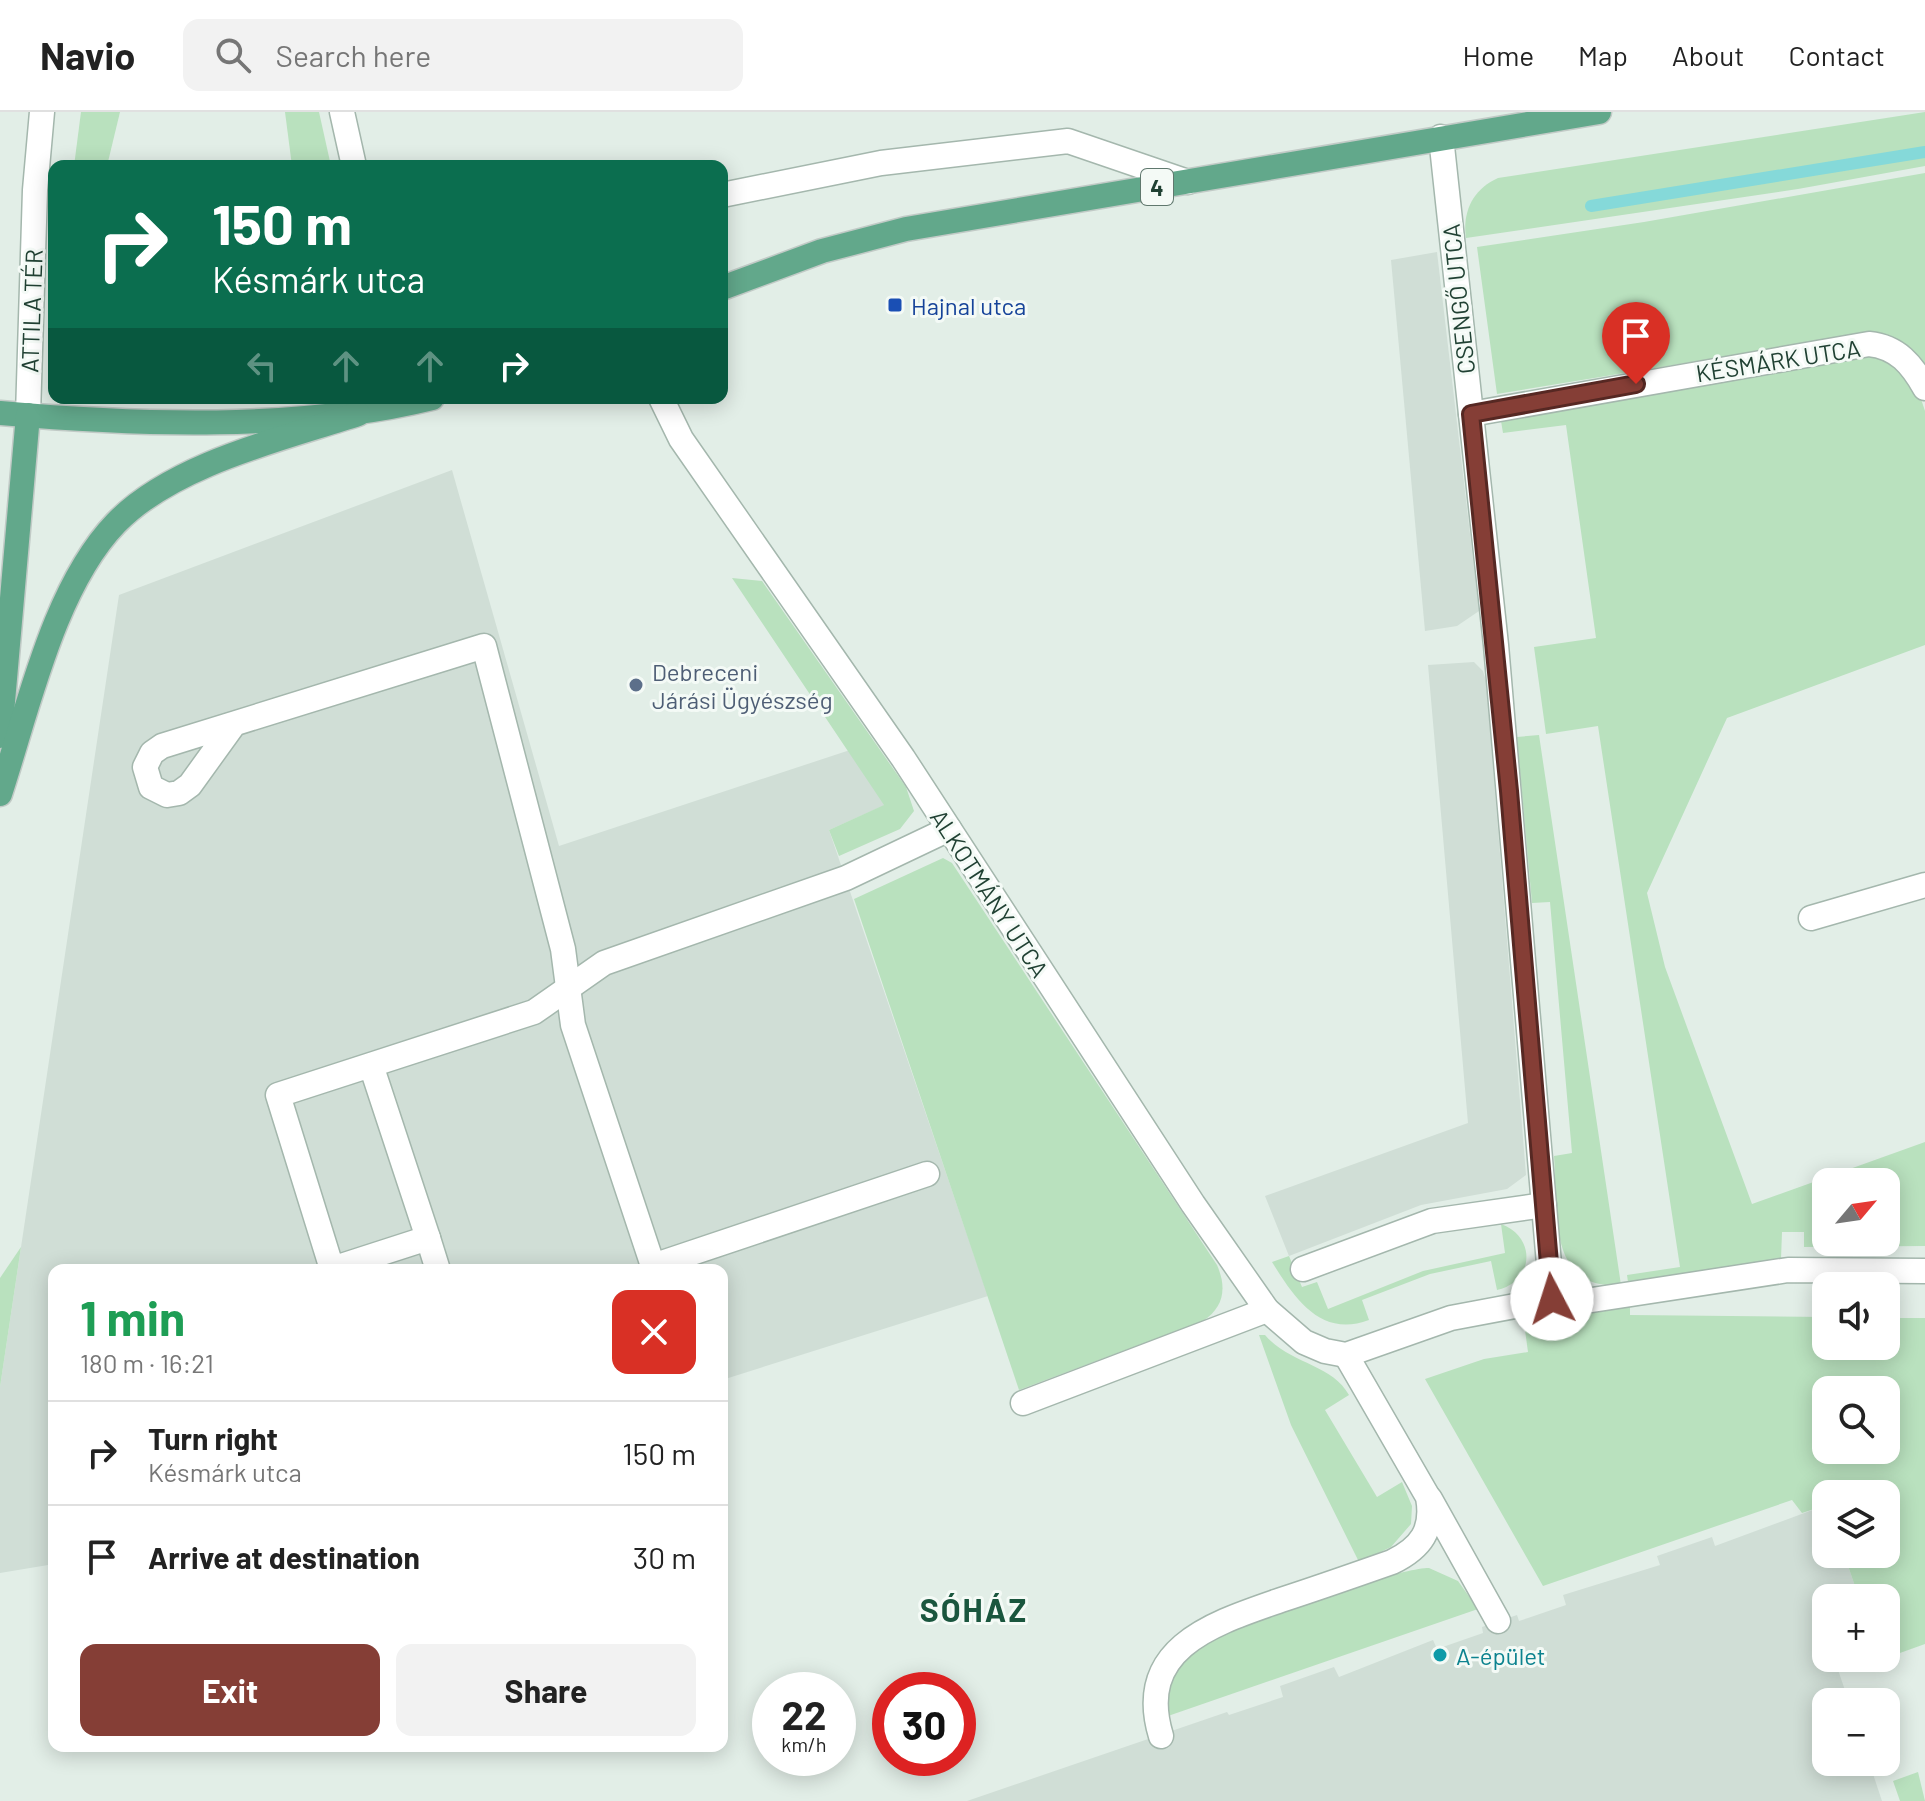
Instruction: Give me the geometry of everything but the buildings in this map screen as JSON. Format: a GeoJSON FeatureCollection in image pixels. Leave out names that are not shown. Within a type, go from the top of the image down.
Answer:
{"type":"FeatureCollection","features":[{"type":"Feature","properties":{"kind":"main road","name":"4"},"geometry":{"type":"LineString","coordinates":[[728,286],[822,251],[906,229],[1599,112]]}},
{"type":"Feature","properties":{"kind":"main road"},"geometry":{"type":"LineString","coordinates":[[0,794],[62,609],[82,569],[118,521],[183,477],[259,446],[358,414],[404,404]]}},
{"type":"Feature","properties":{"kind":"main road"},"geometry":{"type":"LineString","coordinates":[[0,413],[122,421],[358,414]]}},
{"type":"Feature","properties":{"kind":"main road"},"geometry":{"type":"LineString","coordinates":[[0,736],[28,415]]}},
{"type":"Feature","properties":{"kind":"street","name":"ATTILA TÉR"},"geometry":{"type":"LineString","coordinates":[[28,415],[35,190],[42,112]]}},
{"type":"Feature","properties":{"kind":"street"},"geometry":{"type":"LineString","coordinates":[[342,112],[353,160]]}},
{"type":"Feature","properties":{"kind":"street","name":"CSENGŐ UTCA"},"geometry":{"type":"LineString","coordinates":[[1441,137],[1501,707],[1552,1299]]}},
{"type":"Feature","properties":{"kind":"street"},"geometry":{"type":"LineString","coordinates":[[728,194],[881,163],[1068,141],[1188,182]]}},
{"type":"Feature","properties":{"kind":"street","name":"KÉSMÁRK UTCA"},"geometry":{"type":"LineString","coordinates":[[1471,414],[1869,344],[1890,349],[1902,356],[1925,388]]}},
{"type":"Feature","properties":{"kind":"street","name":"ALKOTMÁNY UTCA"},"geometry":{"type":"LineString","coordinates":[[664,404],[681,439],[949,829],[1087,1044],[1267,1310],[1304,1342],[1346,1355]]}},
{"type":"Feature","properties":{"kind":"street"},"geometry":{"type":"LineString","coordinates":[[234,724],[484,646],[563,949],[573,1025],[651,1264]]}},
{"type":"Feature","properties":{"kind":"street"},"geometry":{"type":"LineString","coordinates":[[329,1264],[278,1095],[534,1012],[604,963],[846,878],[949,829]]}},
{"type":"Feature","properties":{"kind":"street"},"geometry":{"type":"LineString","coordinates":[[1811,918],[1925,885]]}},
{"type":"Feature","properties":{"kind":"street"},"geometry":{"type":"LineString","coordinates":[[371,1065],[436,1264]]}},
{"type":"Feature","properties":{"kind":"street"},"geometry":{"type":"LineString","coordinates":[[664,1264],[927,1174]]}},
{"type":"Feature","properties":{"kind":"street"},"geometry":{"type":"LineString","coordinates":[[1303,1269],[1432,1221],[1544,1205]]}},
{"type":"Feature","properties":{"kind":"street"},"geometry":{"type":"LineString","coordinates":[[347,1264],[428,1238]]}},
{"type":"Feature","properties":{"kind":"street"},"geometry":{"type":"LineString","coordinates":[[1498,1621],[1346,1355],[1451,1318],[1552,1299],[1592,1300],[1788,1270],[1925,1271]]}},
{"type":"Feature","properties":{"kind":"street"},"geometry":{"type":"LineString","coordinates":[[1023,1403],[1267,1310]]}},
{"type":"Feature","properties":{"kind":"street"},"geometry":{"type":"LineString","coordinates":[[1161,1736],[1156,1718],[1157,1690],[1165,1665],[1183,1645],[1221,1621],[1405,1556],[1425,1537],[1431,1511],[1428,1497]]}},
{"type":"Feature","properties":{"kind":"shaded area"},"geometry":{"type":"Polygon","coordinates":[[[1437,252],[1479,611],[1457,626],[1425,631],[1391,260],[1437,252]]]}},
{"type":"Feature","properties":{"kind":"shaded area"},"geometry":{"type":"Polygon","coordinates":[[[452,470],[559,846],[850,750],[885,805],[829,830],[988,1296],[728,1378],[728,1264],[48,1264],[48,1565],[0,1573],[0,1387],[119,595],[452,470]]]}},
{"type":"Feature","properties":{"kind":"shaded area"},"geometry":{"type":"Polygon","coordinates":[[[1474,662],[1483,671],[1486,681],[1526,1175],[1507,1189],[1421,1205],[1289,1256],[1265,1196],[1468,1123],[1428,665],[1474,662]]]}},
{"type":"Feature","properties":{"kind":"shaded area"},"geometry":{"type":"Polygon","coordinates":[[[1812,1510],[1812,1568],[1849,1568],[1854,1584],[1812,1584],[1812,1672],[1839,1672],[1844,1688],[1812,1688],[1812,1776],[1874,1776],[1882,1801],[967,1801],[1227,1712],[1229,1715],[1283,1697],[1280,1686],[1334,1667],[1339,1677],[1433,1640],[1437,1649],[1483,1633],[1482,1627],[1517,1615],[1519,1621],[1566,1605],[1563,1595],[1660,1565],[1657,1556],[1712,1537],[1715,1546],[1812,1510]]]}},
{"type":"Feature","properties":{"kind":"green space"},"geometry":{"type":"Polygon","coordinates":[[[81,112],[120,112],[108,160],[75,160],[81,112]]]}},
{"type":"Feature","properties":{"kind":"green space"},"geometry":{"type":"Polygon","coordinates":[[[285,112],[319,112],[330,160],[291,160],[285,112]]]}},
{"type":"Feature","properties":{"kind":"green space"},"geometry":{"type":"Polygon","coordinates":[[[1925,112],[1925,166],[1798,189],[1466,238],[1466,219],[1471,202],[1482,188],[1498,178],[1925,112]]]}},
{"type":"Feature","properties":{"kind":"green space"},"geometry":{"type":"Polygon","coordinates":[[[1925,173],[1925,371],[1863,334],[1497,394],[1477,247],[1644,222],[1925,173]]]}},
{"type":"Feature","properties":{"kind":"green space"},"geometry":{"type":"Polygon","coordinates":[[[1868,355],[1895,363],[1921,399],[1925,411],[1925,645],[1727,718],[1647,893],[1665,967],[1752,1204],[1812,1182],[1812,1247],[1804,1247],[1804,1232],[1782,1232],[1781,1259],[1628,1282],[1627,1275],[1680,1267],[1598,726],[1546,734],[1534,647],[1596,638],[1566,425],[1503,433],[1501,421],[1868,355]]]}},
{"type":"Feature","properties":{"kind":"green space"},"geometry":{"type":"Polygon","coordinates":[[[732,578],[762,581],[906,787],[914,811],[900,829],[839,856],[829,830],[884,805],[732,578]]]}},
{"type":"Feature","properties":{"kind":"green space"},"geometry":{"type":"Polygon","coordinates":[[[1539,735],[1621,1285],[1597,1283],[1579,1275],[1568,1261],[1557,1222],[1554,1156],[1572,1153],[1550,902],[1532,903],[1517,737],[1539,735]]]}},
{"type":"Feature","properties":{"kind":"green space"},"geometry":{"type":"Polygon","coordinates":[[[943,858],[952,863],[1217,1265],[1222,1281],[1219,1303],[1203,1321],[1019,1390],[854,899],[943,858]]]}},
{"type":"Feature","properties":{"kind":"green space"},"geometry":{"type":"Polygon","coordinates":[[[1925,1142],[1925,1246],[1900,1246],[1900,1168],[1852,1168],[1925,1142]]]}},
{"type":"Feature","properties":{"kind":"green space"},"geometry":{"type":"Polygon","coordinates":[[[1501,1224],[1513,1230],[1525,1248],[1524,1269],[1509,1285],[1497,1290],[1491,1261],[1430,1274],[1362,1300],[1369,1320],[1352,1324],[1337,1324],[1311,1312],[1290,1289],[1272,1262],[1289,1256],[1302,1287],[1317,1282],[1328,1309],[1423,1271],[1505,1253],[1501,1224]]]}},
{"type":"Feature","properties":{"kind":"green space"},"geometry":{"type":"Polygon","coordinates":[[[21,1247],[0,1387],[0,1278],[21,1247]]]}},
{"type":"Feature","properties":{"kind":"green space"},"geometry":{"type":"Polygon","coordinates":[[[1630,1306],[1630,1315],[1812,1317],[1812,1360],[1900,1360],[1900,1318],[1925,1318],[1925,1644],[1900,1653],[1900,1584],[1854,1584],[1849,1568],[1900,1568],[1900,1480],[1812,1480],[1812,1510],[1802,1513],[1792,1500],[1543,1586],[1425,1379],[1484,1359],[1528,1352],[1524,1323],[1630,1306]]]}},
{"type":"Feature","properties":{"kind":"green space"},"geometry":{"type":"Polygon","coordinates":[[[1259,1335],[1265,1335],[1286,1352],[1322,1370],[1342,1385],[1349,1395],[1325,1410],[1377,1497],[1402,1482],[1412,1506],[1411,1524],[1391,1547],[1359,1562],[1291,1425],[1259,1335]]]}},
{"type":"Feature","properties":{"kind":"green space"},"geometry":{"type":"Polygon","coordinates":[[[1429,1568],[1458,1581],[1478,1609],[1168,1716],[1168,1699],[1175,1676],[1190,1655],[1206,1644],[1306,1602],[1380,1578],[1429,1568]]]}},
{"type":"Feature","properties":{"kind":"green space"},"geometry":{"type":"Polygon","coordinates":[[[1918,1772],[1925,1801],[1900,1801],[1893,1781],[1918,1772]]]}},
{"type":"Feature","properties":{"kind":"waterway"},"geometry":{"type":"LineString","coordinates":[[1591,206],[1925,152]]}},
{"type":"Feature","properties":{"kind":"place","name":"Hajnal utca"},"geometry":{"type":"Point","coordinates":[895,305]}},
{"type":"Feature","properties":{"kind":"place","name":"Debreceni Járási Ügyészség"},"geometry":{"type":"Point","coordinates":[636,685]}},
{"type":"Feature","properties":{"kind":"place","name":"A-épület"},"geometry":{"type":"Point","coordinates":[1440,1655]}},
{"type":"Feature","properties":{"kind":"district","name":"SÓHÁZ"},"geometry":{"type":"Point","coordinates":[974,1609]}},
{"type":"Feature","properties":{"kind":"route"},"geometry":{"type":"LineString","coordinates":[[1552,1299],[1496,645],[1471,414],[1636,384]]}}]}
